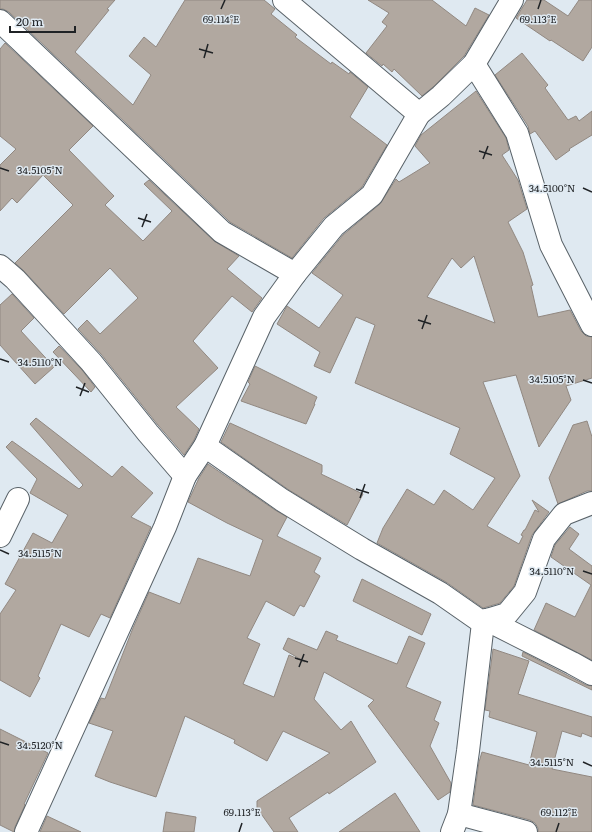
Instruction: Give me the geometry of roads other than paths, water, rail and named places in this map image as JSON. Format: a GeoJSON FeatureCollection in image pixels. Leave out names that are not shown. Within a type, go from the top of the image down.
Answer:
{"type":"FeatureCollection","features":[{"type":"Feature","properties":{"kind":"street"},"geometry":{"type":"LineString","coordinates":[[26,832],[165,527],[185,476],[205,446],[264,317],[334,226],[372,195],[419,114],[441,96],[474,64],[512,0]]}},
{"type":"Feature","properties":{"kind":"street"},"geometry":{"type":"LineString","coordinates":[[298,4],[419,114]]}},
{"type":"Feature","properties":{"kind":"street"},"geometry":{"type":"LineString","coordinates":[[0,21],[222,232],[296,274]]}},
{"type":"Feature","properties":{"kind":"street"},"geometry":{"type":"LineString","coordinates":[[474,64],[517,133],[551,246],[592,325]]}},
{"type":"Feature","properties":{"kind":"street"},"geometry":{"type":"LineString","coordinates":[[0,266],[15,279],[91,362],[185,476]]}},
{"type":"Feature","properties":{"kind":"street"},"geometry":{"type":"LineString","coordinates":[[205,446],[282,500],[362,549],[440,592],[485,622],[592,674]]}},
{"type":"Feature","properties":{"kind":"street"},"geometry":{"type":"LineString","coordinates":[[0,536],[18,499]]}},
{"type":"Feature","properties":{"kind":"street"},"geometry":{"type":"LineString","coordinates":[[485,622],[507,614],[525,592],[544,539],[564,514],[592,503]]}},
{"type":"Feature","properties":{"kind":"street"},"geometry":{"type":"LineString","coordinates":[[485,622],[468,751],[456,823],[526,832]]}}]}
